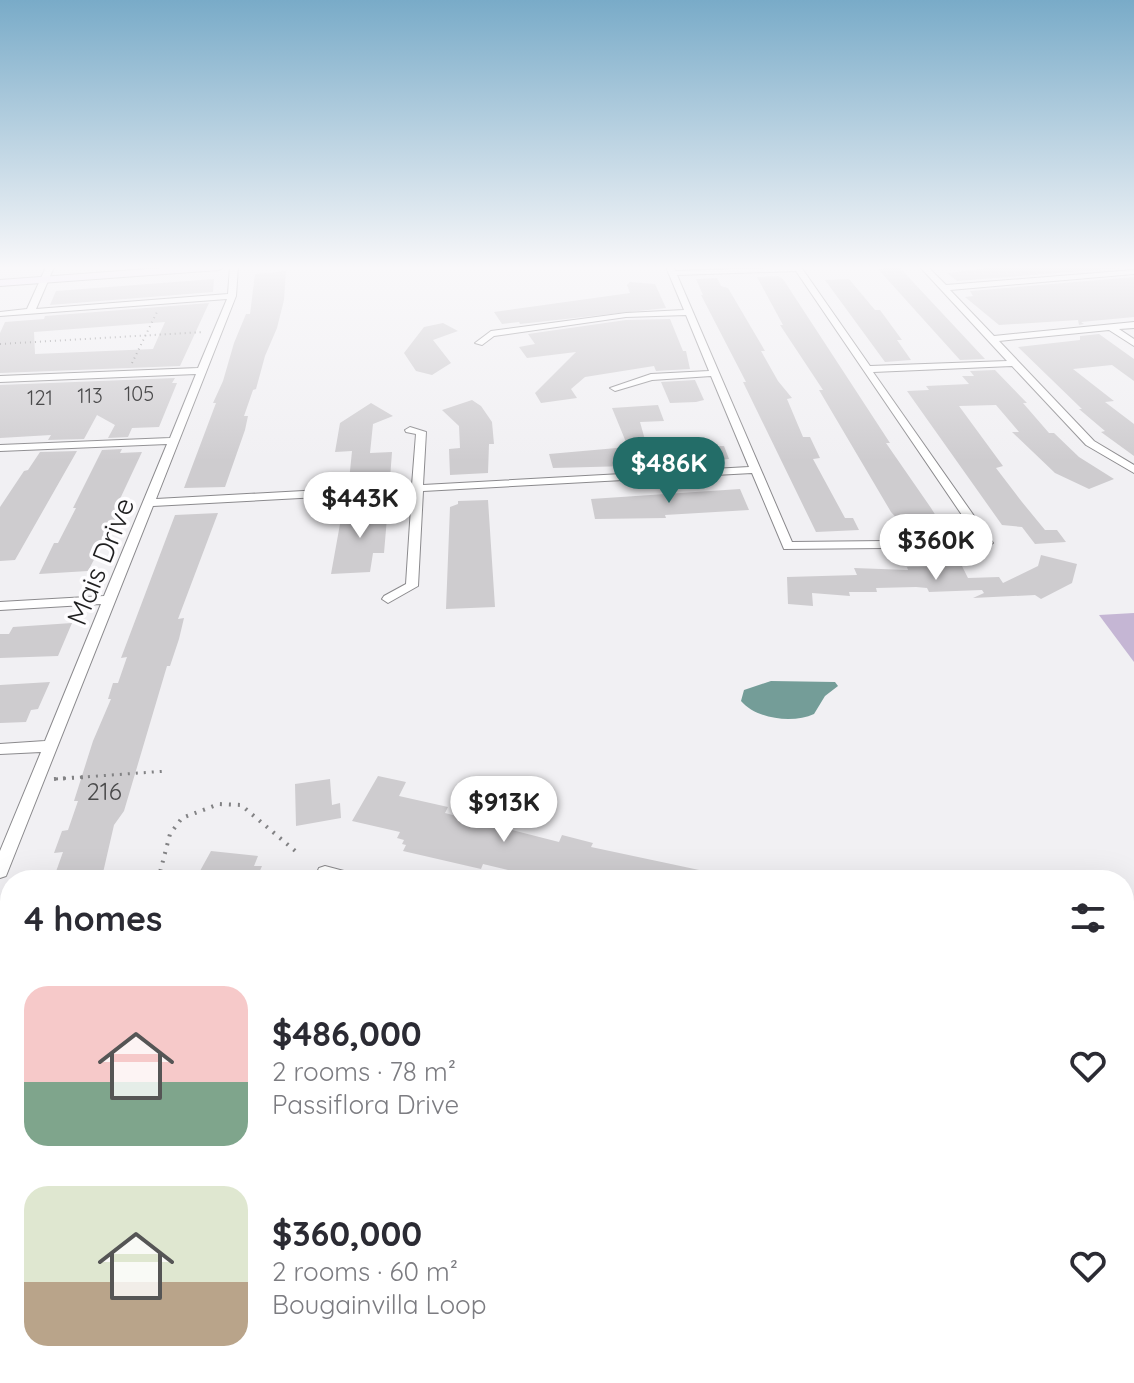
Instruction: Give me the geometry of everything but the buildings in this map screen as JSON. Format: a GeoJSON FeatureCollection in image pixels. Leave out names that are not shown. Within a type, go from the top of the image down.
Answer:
{"type":"FeatureCollection","features":[{"type":"Feature","properties":{"kind":"street","name":"Mais Drive"},"geometry":{"type":"LineString","coordinates":[[0,870],[218,332]]}},
{"type":"Feature","properties":{"kind":"street"},"geometry":{"type":"LineString","coordinates":[[479,343],[491,334],[507,332]]}},
{"type":"Feature","properties":{"kind":"street"},"geometry":{"type":"LineString","coordinates":[[696,332],[788,546],[987,543],[842,332]]}},
{"type":"Feature","properties":{"kind":"street"},"geometry":{"type":"LineString","coordinates":[[985,332],[1090,443],[1134,470]]}},
{"type":"Feature","properties":{"kind":"street"},"geometry":{"type":"LineString","coordinates":[[992,339],[1065,332]]}},
{"type":"Feature","properties":{"kind":"street"},"geometry":{"type":"LineString","coordinates":[[1117,332],[1134,343]]}},
{"type":"Feature","properties":{"kind":"street"},"geometry":{"type":"LineString","coordinates":[[869,369],[1014,363]]}},
{"type":"Feature","properties":{"kind":"street"},"geometry":{"type":"LineString","coordinates":[[0,379],[202,371]]}},
{"type":"Feature","properties":{"kind":"street"},"geometry":{"type":"LineString","coordinates":[[615,388],[651,377],[714,373]]}},
{"type":"Feature","properties":{"kind":"street"},"geometry":{"type":"LineString","coordinates":[[388,599],[412,586],[421,432],[410,430]]}},
{"type":"Feature","properties":{"kind":"street"},"geometry":{"type":"LineString","coordinates":[[0,463],[5,448],[174,441]]}},
{"type":"Feature","properties":{"kind":"street"},"geometry":{"type":"LineString","coordinates":[[149,503],[756,470]]}},
{"type":"Feature","properties":{"kind":"street"},"geometry":{"type":"LineString","coordinates":[[0,606],[110,600]]}},
{"type":"Feature","properties":{"kind":"street"},"geometry":{"type":"LineString","coordinates":[[0,749],[52,746]]}},
{"type":"Feature","properties":{"kind":"path"},"geometry":{"type":"LineString","coordinates":[[129,369],[147,332]]}},
{"type":"Feature","properties":{"kind":"path"},"geometry":{"type":"LineString","coordinates":[[0,344],[208,332]]}},
{"type":"Feature","properties":{"kind":"path"},"geometry":{"type":"LineString","coordinates":[[38,779],[167,771]]}},
{"type":"Feature","properties":{"kind":"path"},"geometry":{"type":"LineString","coordinates":[[161,870],[170,834],[182,818],[219,804],[241,805],[300,855]]}},
{"type":"Feature","properties":{"kind":"shaded area"},"geometry":{"type":"Polygon","coordinates":[[[1134,613],[1134,662],[1099,615],[1134,613]]]}},
{"type":"Feature","properties":{"kind":"shaded area"},"geometry":{"type":"Polygon","coordinates":[[[771,681],[835,682],[838,686],[825,696],[814,714],[786,719],[765,716],[741,701],[744,690],[771,681]]]}}]}
